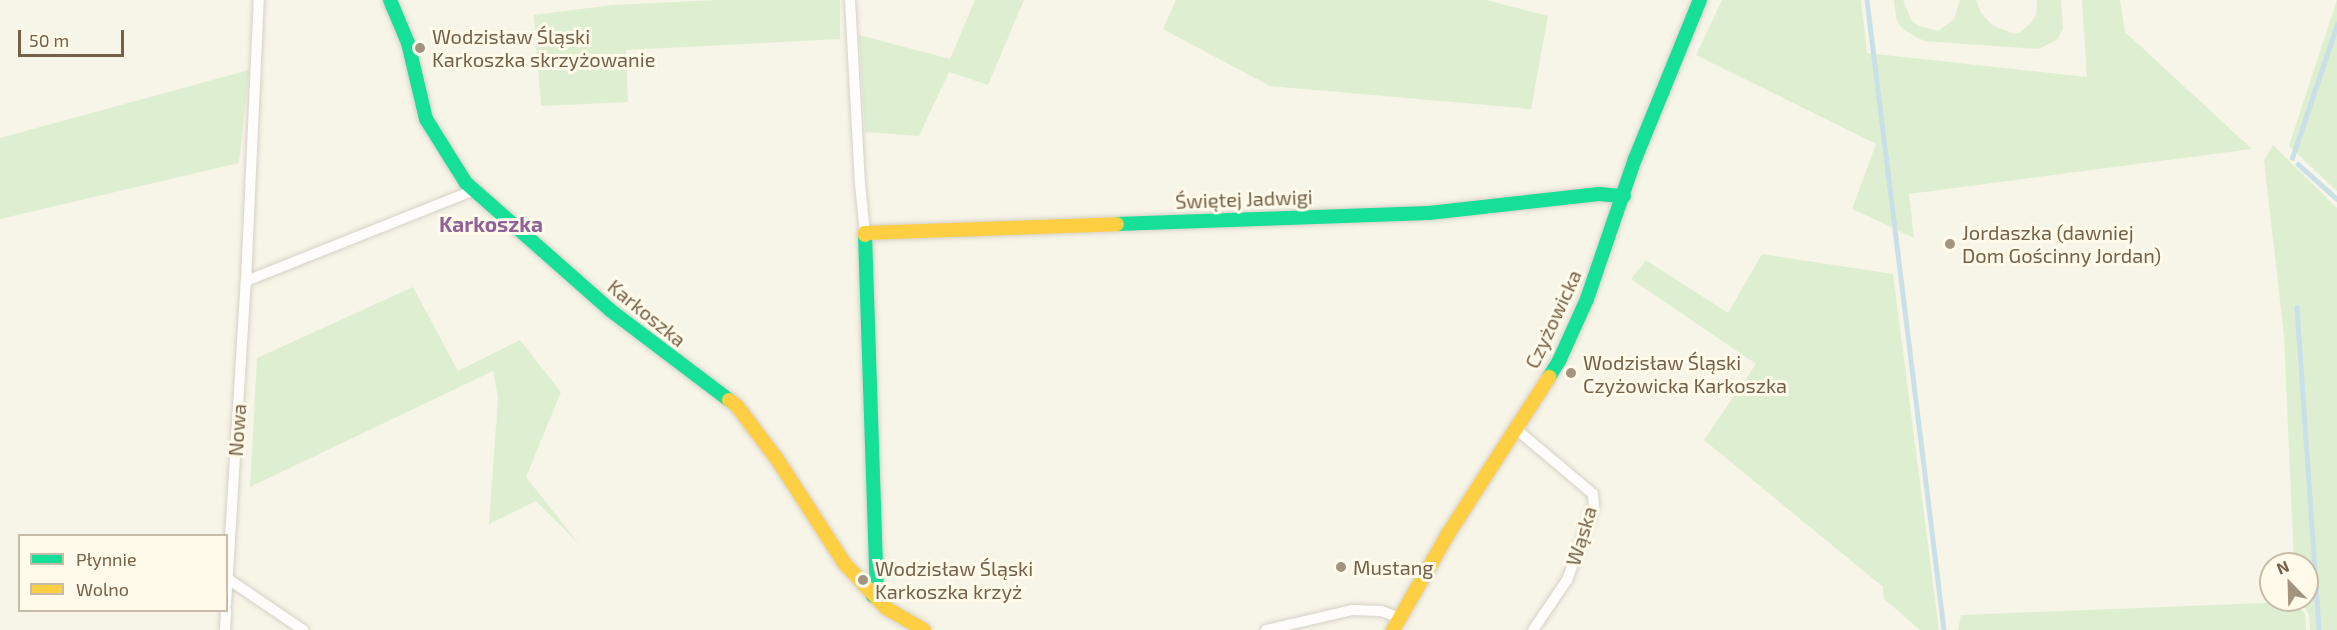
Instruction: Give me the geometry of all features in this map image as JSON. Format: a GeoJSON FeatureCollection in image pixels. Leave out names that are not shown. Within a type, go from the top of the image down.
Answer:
{"type":"FeatureCollection","features":[{"type":"Feature","properties":{"kind":"street","name":"Nowa"},"geometry":{"type":"LineString","coordinates":[[228,579],[246,281],[259,0]]}},
{"type":"Feature","properties":{"kind":"street","name":"Karkoszka"},"geometry":{"type":"LineString","coordinates":[[390,0],[408,43],[426,119],[451,160],[475,190],[610,310],[737,406],[777,459],[845,564],[886,608],[924,630]]}},
{"type":"Feature","properties":{"kind":"street"},"geometry":{"type":"LineString","coordinates":[[850,0],[860,184],[865,233],[877,590],[873,596]]}},
{"type":"Feature","properties":{"kind":"street","name":"Czyżowicka"},"geometry":{"type":"LineString","coordinates":[[1396,624],[1448,534],[1559,361],[1587,299],[1635,159],[1700,0]]}},
{"type":"Feature","properties":{"kind":"street"},"geometry":{"type":"LineString","coordinates":[[246,281],[475,190]]}},
{"type":"Feature","properties":{"kind":"street","name":"Świętej Jadwigi"},"geometry":{"type":"LineString","coordinates":[[865,233],[1429,213],[1599,194],[1624,196]]}},
{"type":"Feature","properties":{"kind":"street","name":"Wąska"},"geometry":{"type":"LineString","coordinates":[[1516,429],[1593,494],[1594,506],[1567,580],[1533,630]]}},
{"type":"Feature","properties":{"kind":"street"},"geometry":{"type":"LineString","coordinates":[[228,579],[303,630]]}},
{"type":"Feature","properties":{"kind":"street"},"geometry":{"type":"LineString","coordinates":[[1266,630],[1352,610],[1381,610],[1396,624]]}},
{"type":"Feature","properties":{"kind":"street"},"geometry":{"type":"LineString","coordinates":[[225,630],[226,612]]}},
{"type":"Feature","properties":{"kind":"green space"},"geometry":{"type":"Polygon","coordinates":[[[717,0],[840,0],[840,39],[626,50],[628,102],[541,106],[534,15],[612,5],[717,0]]]}},
{"type":"Feature","properties":{"kind":"green space"},"geometry":{"type":"Polygon","coordinates":[[[975,0],[1024,0],[988,85],[949,72],[919,136],[865,132],[859,35],[950,59],[975,0]]]}},
{"type":"Feature","properties":{"kind":"green space"},"geometry":{"type":"Polygon","coordinates":[[[1176,0],[1486,0],[1548,16],[1531,109],[1270,86],[1163,29],[1176,0]]]}},
{"type":"Feature","properties":{"kind":"green space"},"geometry":{"type":"Polygon","coordinates":[[[1722,0],[1861,0],[1867,53],[2087,77],[2082,0],[2120,0],[2125,32],[2252,149],[1909,194],[1914,238],[1852,209],[1876,144],[1696,55],[1722,0]]]}},
{"type":"Feature","properties":{"kind":"green space"},"geometry":{"type":"Polygon","coordinates":[[[1894,0],[1903,0],[1912,21],[1919,26],[1938,31],[1954,19],[1960,0],[1976,0],[1981,13],[1992,25],[2014,34],[2021,32],[2031,23],[2036,15],[2037,0],[2061,0],[2063,28],[2058,39],[2039,49],[1924,41],[1900,26],[1896,18],[1894,0]]]}},
{"type":"Feature","properties":{"kind":"green space"},"geometry":{"type":"Polygon","coordinates":[[[2337,0],[2337,191],[2289,146],[2337,0]]]}},
{"type":"Feature","properties":{"kind":"green space"},"geometry":{"type":"Polygon","coordinates":[[[249,70],[239,163],[0,219],[0,138],[249,70]]]}},
{"type":"Feature","properties":{"kind":"green space"},"geometry":{"type":"Polygon","coordinates":[[[2273,145],[2337,208],[2337,630],[2310,630],[2307,612],[2319,612],[2319,552],[2293,552],[2284,336],[2264,160],[2273,145]]]}},
{"type":"Feature","properties":{"kind":"green space"},"geometry":{"type":"Polygon","coordinates":[[[1762,254],[1893,274],[1939,630],[1920,630],[1884,599],[1883,587],[1704,440],[1756,364],[1631,279],[1646,260],[1728,313],[1762,254]]]}},
{"type":"Feature","properties":{"kind":"green space"},"geometry":{"type":"Polygon","coordinates":[[[413,287],[458,371],[520,340],[561,392],[526,477],[579,544],[536,501],[489,524],[498,398],[493,371],[250,487],[257,358],[413,287]]]}},
{"type":"Feature","properties":{"kind":"green space"},"geometry":{"type":"Polygon","coordinates":[[[2259,603],[2259,612],[2304,612],[2306,630],[1958,630],[1961,615],[2259,603]]]}},
{"type":"Feature","properties":{"kind":"waterway"},"geometry":{"type":"LineString","coordinates":[[1867,0],[1944,630]]}},
{"type":"Feature","properties":{"kind":"waterway"},"geometry":{"type":"LineString","coordinates":[[2292,158],[2337,24]]}},
{"type":"Feature","properties":{"kind":"waterway"},"geometry":{"type":"LineString","coordinates":[[2298,164],[2337,199]]}},
{"type":"Feature","properties":{"kind":"waterway"},"geometry":{"type":"LineString","coordinates":[[2297,307],[2319,630]]}},
{"type":"Feature","properties":{"kind":"traffic: fast"},"geometry":{"type":"LineString","coordinates":[[390,0],[408,43],[426,119],[466,183],[610,310],[729,400]]}},
{"type":"Feature","properties":{"kind":"traffic: fast"},"geometry":{"type":"LineString","coordinates":[[1549,377],[1559,361],[1587,299],[1635,159],[1700,0]]}},
{"type":"Feature","properties":{"kind":"traffic: fast"},"geometry":{"type":"LineString","coordinates":[[1117,224],[1429,213],[1599,194],[1624,196]]}},
{"type":"Feature","properties":{"kind":"traffic: fast"},"geometry":{"type":"LineString","coordinates":[[865,235],[877,589],[873,596]]}},
{"type":"Feature","properties":{"kind":"traffic: slow"},"geometry":{"type":"LineString","coordinates":[[865,235],[865,233],[1117,224]]}},
{"type":"Feature","properties":{"kind":"traffic: slow"},"geometry":{"type":"LineString","coordinates":[[1393,630],[1448,534],[1549,377]]}},
{"type":"Feature","properties":{"kind":"traffic: slow"},"geometry":{"type":"LineString","coordinates":[[729,400],[737,406],[777,459],[845,564],[886,608],[924,630]]}},
{"type":"Feature","properties":{"kind":"place","name":"Wodzisław Śląski Karkoszka skrzyżowanie"},"geometry":{"type":"Point","coordinates":[420,48]}},
{"type":"Feature","properties":{"kind":"place","name":"Jordaszka (dawniej Dom Gościnny Jordan)"},"geometry":{"type":"Point","coordinates":[1950,244]}},
{"type":"Feature","properties":{"kind":"place","name":"Wodzisław Śląski Czyżowicka Karkoszka"},"geometry":{"type":"Point","coordinates":[1571,373]}},
{"type":"Feature","properties":{"kind":"place","name":"Mustang"},"geometry":{"type":"Point","coordinates":[1341,567]}},
{"type":"Feature","properties":{"kind":"place","name":"Wodzisław Śląski Karkoszka krzyż"},"geometry":{"type":"Point","coordinates":[863,580]}},
{"type":"Feature","properties":{"kind":"district","name":"Karkoszka"},"geometry":{"type":"Point","coordinates":[491,224]}}]}
